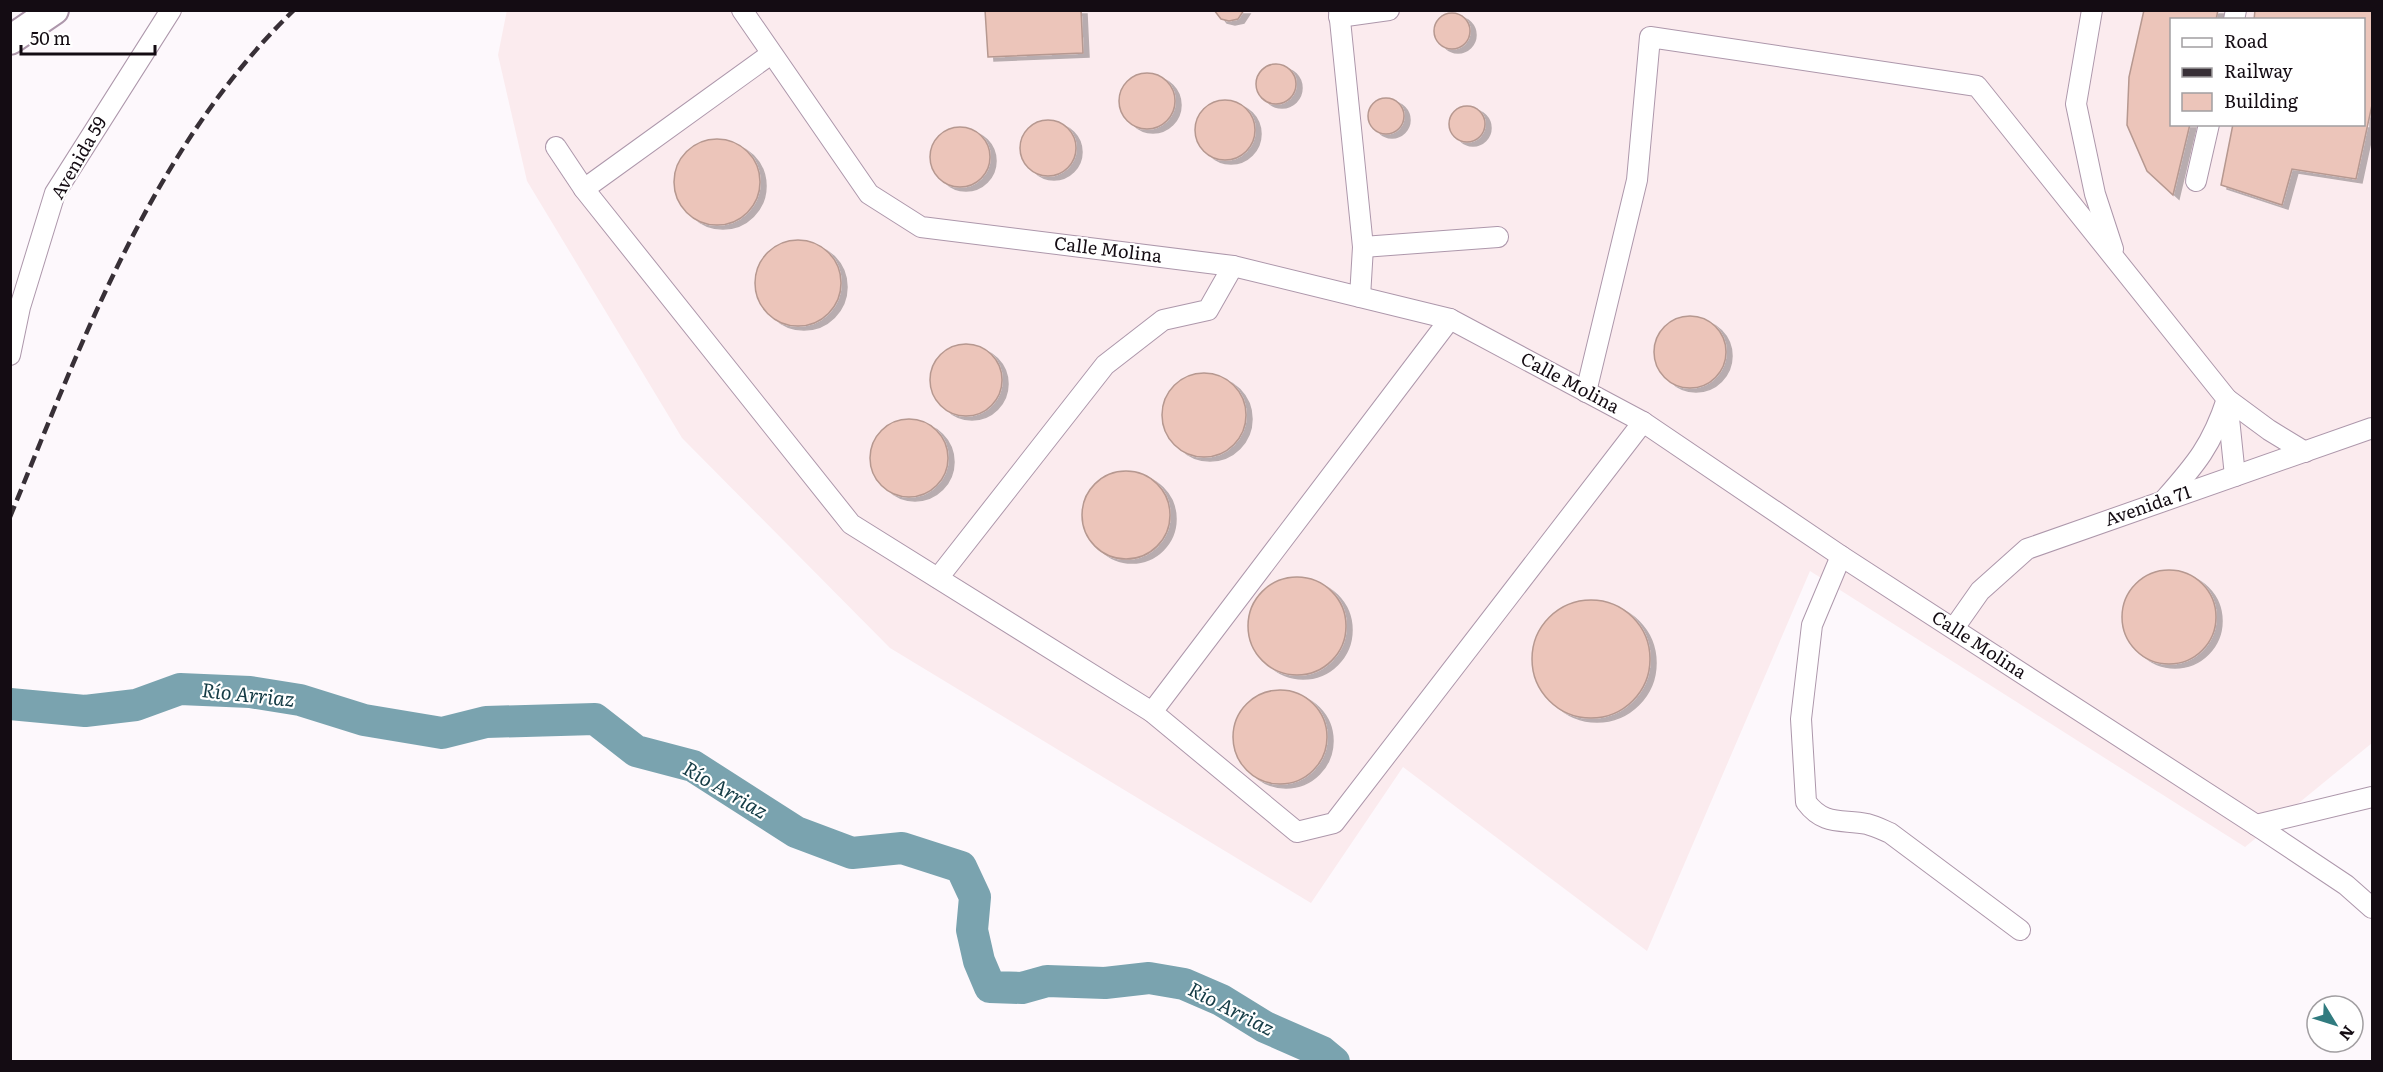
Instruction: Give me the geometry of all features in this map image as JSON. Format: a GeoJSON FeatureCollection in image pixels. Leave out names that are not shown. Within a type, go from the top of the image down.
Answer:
{"type":"FeatureCollection","features":[{"type":"Feature","properties":{"kind":"highway"},"geometry":{"type":"LineString","coordinates":[[10,40],[54,10]]}},
{"type":"Feature","properties":{"kind":"street","name":"Avenida 59"},"geometry":{"type":"LineString","coordinates":[[10,355],[20,307],[55,193],[171,10]]}},
{"type":"Feature","properties":{"kind":"street","name":"Calle Molina"},"geometry":{"type":"LineString","coordinates":[[742,10],[869,194],[921,227],[1233,266],[1449,318],[1643,422],[1841,556],[2256,825],[2346,885],[2373,908]]}},
{"type":"Feature","properties":{"kind":"street"},"geometry":{"type":"LineString","coordinates":[[1360,297],[1363,247],[1339,14],[1389,10]]}},
{"type":"Feature","properties":{"kind":"street"},"geometry":{"type":"LineString","coordinates":[[2092,10],[2076,104],[2095,194],[2118,263]]}},
{"type":"Feature","properties":{"kind":"street"},"geometry":{"type":"LineString","coordinates":[[1586,392],[1637,180],[1650,37],[1977,86],[2227,399],[2269,430],[2305,452]]}},
{"type":"Feature","properties":{"kind":"street"},"geometry":{"type":"LineString","coordinates":[[584,189],[771,54]]}},
{"type":"Feature","properties":{"kind":"street"},"geometry":{"type":"LineString","coordinates":[[2196,181],[2209,126]]}},
{"type":"Feature","properties":{"kind":"street"},"geometry":{"type":"LineString","coordinates":[[556,147],[584,189],[851,524],[1152,712],[1297,832],[1334,823],[1643,422]]}},
{"type":"Feature","properties":{"kind":"street"},"geometry":{"type":"LineString","coordinates":[[1363,247],[1498,237]]}},
{"type":"Feature","properties":{"kind":"street"},"geometry":{"type":"LineString","coordinates":[[938,578],[1105,365],[1163,320],[1208,310],[1233,266]]}},
{"type":"Feature","properties":{"kind":"street"},"geometry":{"type":"LineString","coordinates":[[1152,712],[1449,318]]}},
{"type":"Feature","properties":{"kind":"street"},"geometry":{"type":"LineString","coordinates":[[2227,399],[2235,476]]}},
{"type":"Feature","properties":{"kind":"street"},"geometry":{"type":"LineString","coordinates":[[2163,500],[2196,464],[2216,433],[2227,399]]}},
{"type":"Feature","properties":{"kind":"street","name":"Avenida 71"},"geometry":{"type":"LineString","coordinates":[[1954,628],[1980,591],[2027,549],[2373,428]]}},
{"type":"Feature","properties":{"kind":"street"},"geometry":{"type":"LineString","coordinates":[[1841,556],[1812,625],[1801,719],[1806,802],[1814,813],[1828,820],[1869,824],[1890,833],[2020,930]]}},
{"type":"Feature","properties":{"kind":"street"},"geometry":{"type":"LineString","coordinates":[[2256,825],[2373,796]]}},
{"type":"Feature","properties":{"kind":"shaded area"},"geometry":{"type":"Polygon","coordinates":[[[507,10],[2372,11],[2372,743],[2245,847],[1810,571],[1647,951],[1403,767],[1311,903],[890,648],[682,438],[527,181],[498,55],[507,10]]]}},
{"type":"Feature","properties":{"kind":"building"},"geometry":{"type":"Polygon","coordinates":[[[985,10],[1081,10],[1083,53],[988,57],[985,10]]]}},
{"type":"Feature","properties":{"kind":"building"},"geometry":{"type":"Polygon","coordinates":[[[1214,10],[1244,10],[1238,19],[1229,21],[1221,19],[1214,10]]]}},
{"type":"Feature","properties":{"kind":"building"},"geometry":{"type":"Polygon","coordinates":[[[2144,10],[2218,10],[2216,18],[2170,18],[2170,126],[2190,126],[2173,195],[2147,171],[2127,125],[2129,77],[2144,10]]]}},
{"type":"Feature","properties":{"kind":"building"},"geometry":{"type":"Polygon","coordinates":[[[2255,10],[2372,10],[2372,105],[2356,179],[2292,169],[2282,205],[2221,185],[2233,126],[2365,126],[2365,18],[2254,18],[2255,10]]]}},
{"type":"Feature","properties":{"kind":"building"},"geometry":{"type":"Polygon","coordinates":[[[1452,13],[1464,19],[1470,31],[1464,43],[1452,49],[1440,43],[1434,31],[1440,19],[1452,13]]]}},
{"type":"Feature","properties":{"kind":"building"},"geometry":{"type":"Polygon","coordinates":[[[1276,64],[1284,65],[1290,70],[1295,76],[1295,92],[1290,98],[1284,103],[1276,104],[1268,103],[1262,98],[1257,92],[1256,84],[1257,76],[1262,70],[1268,65],[1276,64]]]}},
{"type":"Feature","properties":{"kind":"building"},"geometry":{"type":"Polygon","coordinates":[[[1142,73],[1152,73],[1167,81],[1173,90],[1175,101],[1173,112],[1167,121],[1152,129],[1142,129],[1131,124],[1124,117],[1119,106],[1119,96],[1124,85],[1131,78],[1142,73]]]}},
{"type":"Feature","properties":{"kind":"building"},"geometry":{"type":"Polygon","coordinates":[[[1386,98],[1399,103],[1404,116],[1399,129],[1386,134],[1373,129],[1368,116],[1373,103],[1386,98]]]}},
{"type":"Feature","properties":{"kind":"building"},"geometry":{"type":"Polygon","coordinates":[[[1225,100],[1246,109],[1255,130],[1246,151],[1225,160],[1204,151],[1195,130],[1204,109],[1225,100]]]}},
{"type":"Feature","properties":{"kind":"building"},"geometry":{"type":"Polygon","coordinates":[[[1467,106],[1479,112],[1485,124],[1479,136],[1467,142],[1455,136],[1449,124],[1455,112],[1467,106]]]}},
{"type":"Feature","properties":{"kind":"building"},"geometry":{"type":"Polygon","coordinates":[[[1043,120],[1053,120],[1068,128],[1074,137],[1076,148],[1074,159],[1068,168],[1053,176],[1043,176],[1032,171],[1025,164],[1020,153],[1020,143],[1025,132],[1032,125],[1043,120]]]}},
{"type":"Feature","properties":{"kind":"building"},"geometry":{"type":"Polygon","coordinates":[[[960,127],[981,136],[990,157],[981,178],[960,187],[939,178],[930,157],[939,136],[960,127]]]}},
{"type":"Feature","properties":{"kind":"building"},"geometry":{"type":"Polygon","coordinates":[[[717,139],[733,143],[747,152],[756,166],[760,182],[756,198],[747,212],[733,221],[717,225],[701,221],[687,212],[678,198],[674,182],[678,166],[687,152],[701,143],[717,139]]]}},
{"type":"Feature","properties":{"kind":"building"},"geometry":{"type":"Polygon","coordinates":[[[790,240],[806,240],[829,252],[838,266],[841,283],[838,300],[829,314],[806,326],[790,326],[774,319],[762,307],[755,291],[755,275],[762,259],[774,247],[790,240]]]}},
{"type":"Feature","properties":{"kind":"building"},"geometry":{"type":"Polygon","coordinates":[[[1690,316],[1710,322],[1720,332],[1726,352],[1720,372],[1710,382],[1690,388],[1670,382],[1660,372],[1654,352],[1660,332],[1670,322],[1690,316]]]}},
{"type":"Feature","properties":{"kind":"building"},"geometry":{"type":"Polygon","coordinates":[[[966,344],[986,350],[996,360],[1002,380],[996,400],[986,410],[966,416],[946,410],[936,400],[930,380],[936,360],[946,350],[966,344]]]}},
{"type":"Feature","properties":{"kind":"building"},"geometry":{"type":"Polygon","coordinates":[[[1196,373],[1212,373],[1228,380],[1239,391],[1246,407],[1243,431],[1234,445],[1212,457],[1196,457],[1180,450],[1169,439],[1162,423],[1162,407],[1169,391],[1180,380],[1196,373]]]}},
{"type":"Feature","properties":{"kind":"building"},"geometry":{"type":"Polygon","coordinates":[[[909,419],[924,422],[937,430],[945,443],[948,458],[945,473],[937,486],[924,494],[909,497],[894,494],[881,486],[873,473],[870,458],[873,443],[881,430],[894,422],[909,419]]]}},
{"type":"Feature","properties":{"kind":"building"},"geometry":{"type":"Polygon","coordinates":[[[1126,471],[1151,478],[1163,490],[1170,515],[1163,540],[1151,552],[1126,559],[1101,552],[1089,540],[1082,515],[1089,490],[1101,478],[1126,471]]]}},
{"type":"Feature","properties":{"kind":"building"},"geometry":{"type":"Polygon","coordinates":[[[2169,570],[2187,574],[2202,584],[2212,599],[2216,617],[2212,635],[2202,650],[2187,660],[2169,664],[2151,660],[2136,650],[2126,635],[2122,617],[2126,599],[2136,584],[2151,574],[2169,570]]]}},
{"type":"Feature","properties":{"kind":"building"},"geometry":{"type":"Polygon","coordinates":[[[1297,577],[1316,581],[1332,591],[1342,607],[1346,626],[1342,645],[1332,661],[1316,671],[1297,675],[1278,671],[1262,661],[1252,645],[1248,626],[1252,607],[1262,591],[1278,581],[1297,577]]]}},
{"type":"Feature","properties":{"kind":"building"},"geometry":{"type":"Polygon","coordinates":[[[1591,600],[1624,610],[1640,626],[1650,659],[1640,692],[1624,708],[1591,718],[1558,708],[1542,692],[1532,659],[1542,626],[1558,610],[1591,600]]]}},
{"type":"Feature","properties":{"kind":"building"},"geometry":{"type":"Polygon","coordinates":[[[1280,690],[1298,694],[1313,704],[1323,719],[1327,737],[1323,755],[1313,770],[1298,780],[1280,784],[1262,780],[1247,770],[1237,755],[1233,737],[1237,719],[1247,704],[1262,694],[1280,690]]]}},
{"type":"Feature","properties":{"kind":"waterway","name":"Río Arriaz"},"geometry":{"type":"LineString","coordinates":[[10,704],[85,711],[136,705],[180,689],[250,692],[300,700],[364,720],[442,733],[486,722],[595,719],[636,751],[693,766],[796,832],[852,853],[902,848],[961,867],[975,897],[972,930],[979,961],[990,987],[1022,988],[1047,981],[1105,983],[1149,978],[1184,984],[1221,1000],[1265,1027],[1322,1052],[1334,1062]]}},
{"type":"Feature","properties":{"kind":"railway"},"geometry":{"type":"LineString","coordinates":[[10,517],[95,314],[126,248],[161,184],[200,122],[244,64],[294,10]]}}]}
